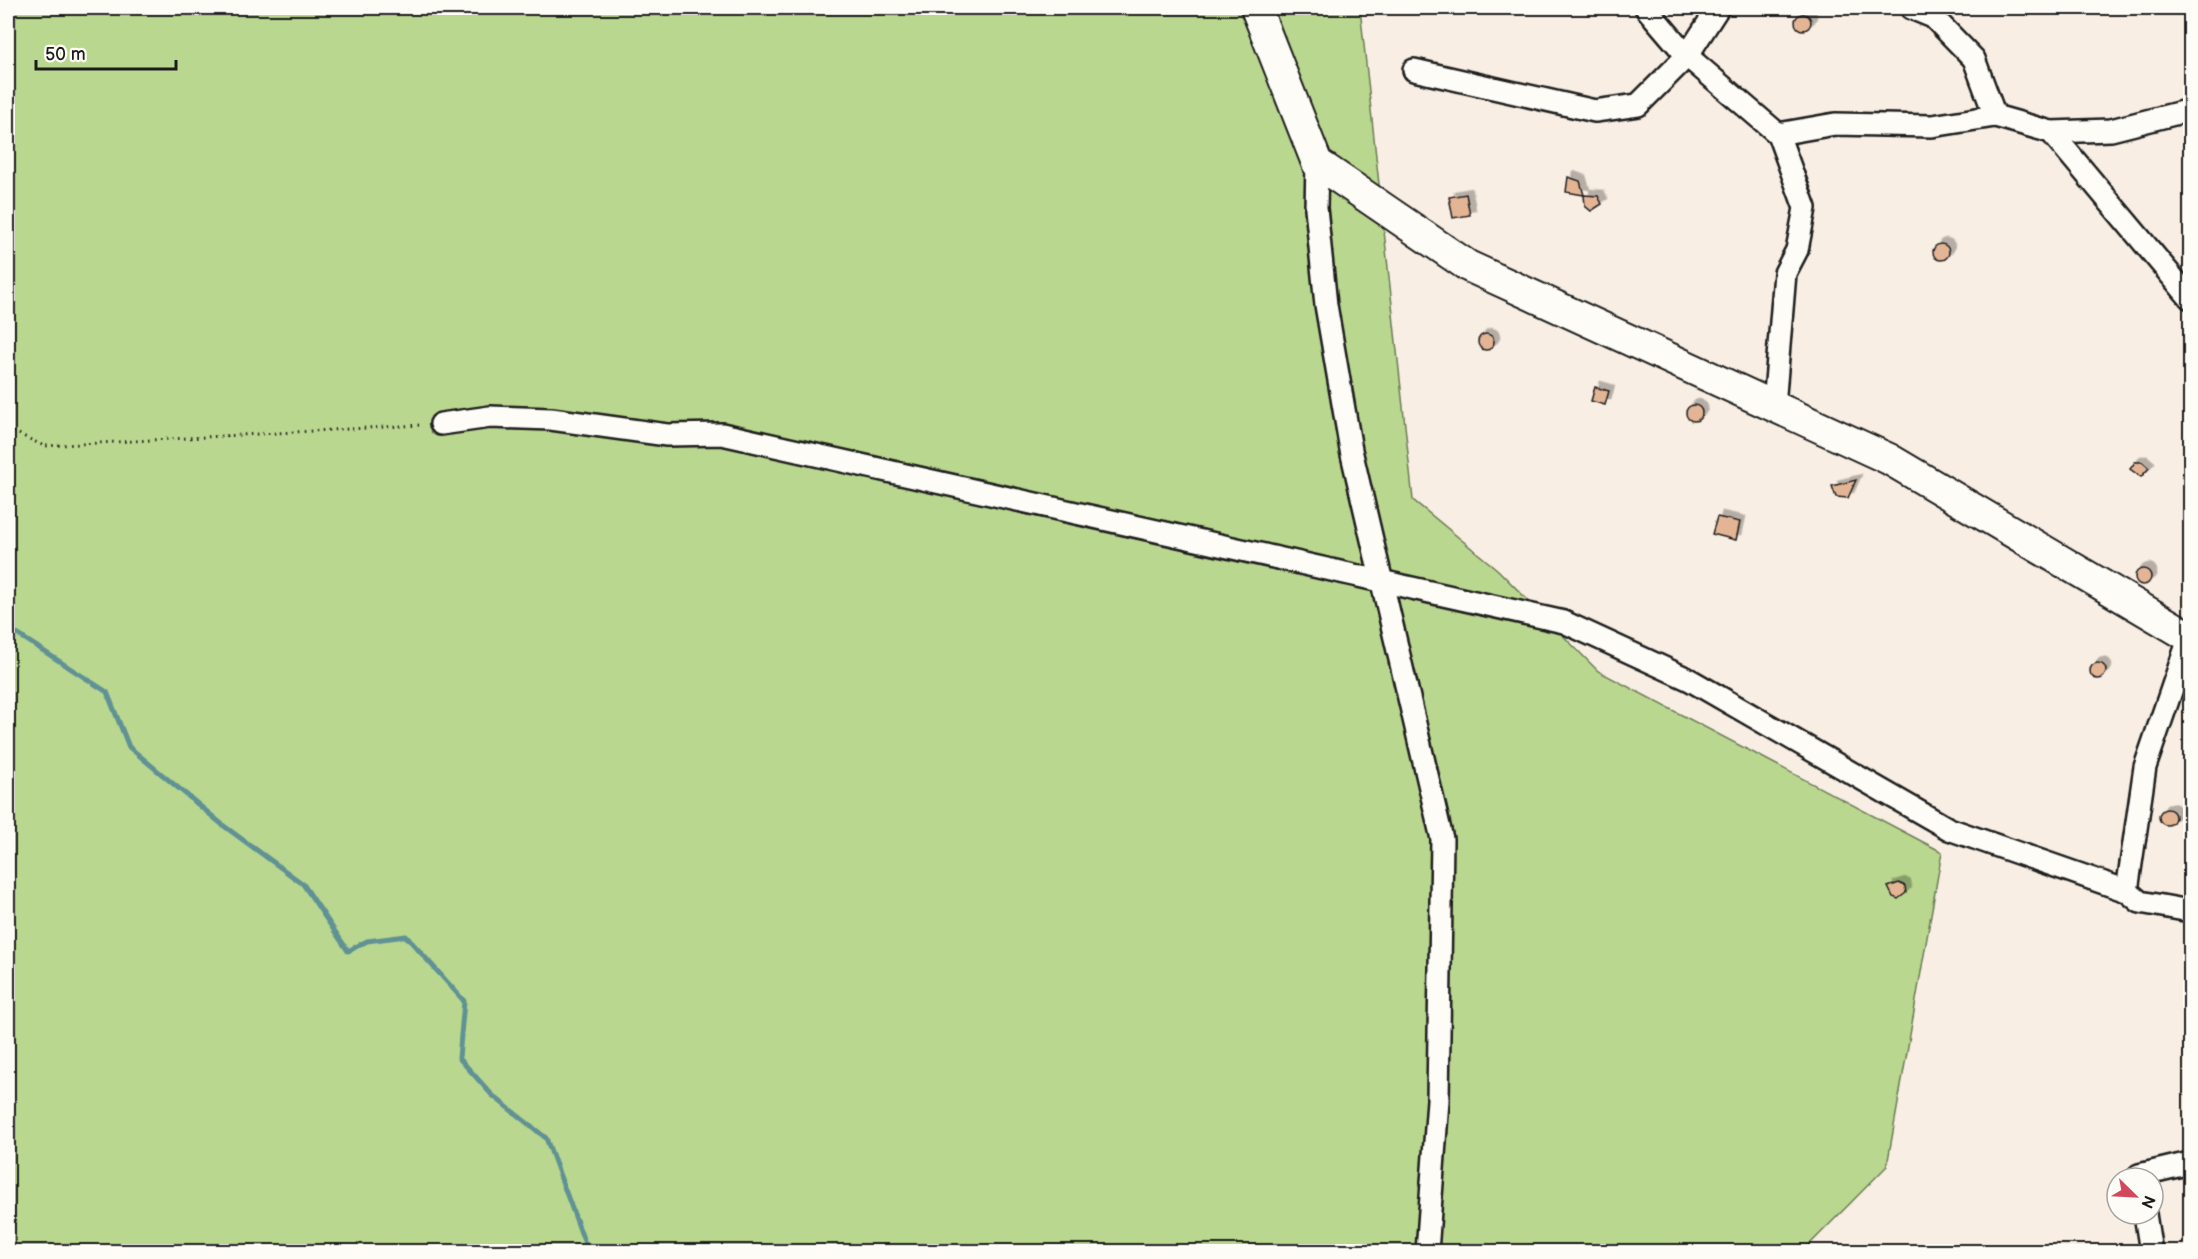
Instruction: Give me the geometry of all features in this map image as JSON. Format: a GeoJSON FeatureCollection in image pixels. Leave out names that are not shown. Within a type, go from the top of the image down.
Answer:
{"type":"FeatureCollection","features":[{"type":"Feature","properties":{"kind":"main road"},"geometry":{"type":"LineString","coordinates":[[1256,8],[1317,163],[1468,266],[1889,459],[2190,637]]}},
{"type":"Feature","properties":{"kind":"street"},"geometry":{"type":"LineString","coordinates":[[1646,8],[1687,56],[1778,134],[1805,208],[1797,249],[1785,273],[1774,406]]}},
{"type":"Feature","properties":{"kind":"street"},"geometry":{"type":"LineString","coordinates":[[1414,70],[1595,111],[1638,105],[1687,56],[1718,8]]}},
{"type":"Feature","properties":{"kind":"street"},"geometry":{"type":"LineString","coordinates":[[1911,8],[1933,17],[1974,59],[1995,116]]}},
{"type":"Feature","properties":{"kind":"street"},"geometry":{"type":"LineString","coordinates":[[1778,134],[1835,124],[1932,126],[1995,116],[2051,132],[2111,130],[2190,110]]}},
{"type":"Feature","properties":{"kind":"street"},"geometry":{"type":"LineString","coordinates":[[2051,132],[2190,298]]}},
{"type":"Feature","properties":{"kind":"street"},"geometry":{"type":"LineString","coordinates":[[1317,163],[1316,208],[1326,305],[1351,450],[1384,581],[1442,839],[1438,1100],[1427,1251]]}},
{"type":"Feature","properties":{"kind":"street"},"geometry":{"type":"LineString","coordinates":[[441,424],[490,417],[551,419],[667,435],[722,434],[1564,622],[1690,680],[1949,829],[2127,891],[2140,902],[2190,911]]}},
{"type":"Feature","properties":{"kind":"street"},"geometry":{"type":"LineString","coordinates":[[2127,891],[2145,767],[2190,637]]}},
{"type":"Feature","properties":{"kind":"street"},"geometry":{"type":"LineString","coordinates":[[2165,1169],[2190,1163]]}},
{"type":"Feature","properties":{"kind":"street"},"geometry":{"type":"LineString","coordinates":[[2147,1226],[2151,1251]]}},
{"type":"Feature","properties":{"kind":"path"},"geometry":{"type":"LineString","coordinates":[[8,429],[44,446],[441,424]]}},
{"type":"Feature","properties":{"kind":"green space"},"geometry":{"type":"Polygon","coordinates":[[[8,8],[1360,8],[1413,500],[1498,570],[1598,671],[1942,852],[1887,1166],[1802,1252],[8,1251],[8,8]]]}},
{"type":"Feature","properties":{"kind":"building"},"geometry":{"type":"Polygon","coordinates":[[[1803,14],[1811,22],[1803,30],[1795,22],[1803,14]]]}},
{"type":"Feature","properties":{"kind":"building"},"geometry":{"type":"Polygon","coordinates":[[[1568,177],[1580,181],[1584,195],[1566,192],[1568,177]]]}},
{"type":"Feature","properties":{"kind":"building"},"geometry":{"type":"Polygon","coordinates":[[[1466,194],[1470,215],[1453,218],[1449,197],[1466,194]]]}},
{"type":"Feature","properties":{"kind":"building"},"geometry":{"type":"Polygon","coordinates":[[[1584,195],[1598,196],[1602,204],[1591,211],[1585,206],[1584,195]]]}},
{"type":"Feature","properties":{"kind":"building"},"geometry":{"type":"Polygon","coordinates":[[[1941,244],[1947,246],[1949,252],[1947,258],[1941,260],[1935,258],[1933,252],[1935,246],[1941,244]]]}},
{"type":"Feature","properties":{"kind":"building"},"geometry":{"type":"Polygon","coordinates":[[[1486,334],[1494,342],[1486,350],[1478,342],[1486,334]]]}},
{"type":"Feature","properties":{"kind":"building"},"geometry":{"type":"Polygon","coordinates":[[[1595,387],[1609,391],[1605,405],[1591,401],[1595,387]]]}},
{"type":"Feature","properties":{"kind":"building"},"geometry":{"type":"Polygon","coordinates":[[[1694,405],[1700,407],[1702,413],[1700,419],[1694,421],[1688,419],[1686,413],[1688,407],[1694,405]]]}},
{"type":"Feature","properties":{"kind":"building"},"geometry":{"type":"Polygon","coordinates":[[[2135,462],[2142,462],[2149,468],[2141,477],[2130,469],[2135,462]]]}},
{"type":"Feature","properties":{"kind":"building"},"geometry":{"type":"Polygon","coordinates":[[[1856,480],[1848,498],[1836,497],[1832,486],[1856,480]]]}},
{"type":"Feature","properties":{"kind":"building"},"geometry":{"type":"Polygon","coordinates":[[[1717,517],[1740,522],[1736,540],[1712,534],[1717,517]]]}},
{"type":"Feature","properties":{"kind":"building"},"geometry":{"type":"Polygon","coordinates":[[[2143,569],[2151,577],[2143,585],[2135,577],[2143,569]]]}},
{"type":"Feature","properties":{"kind":"building"},"geometry":{"type":"Polygon","coordinates":[[[2098,663],[2106,671],[2098,679],[2090,671],[2098,663]]]}},
{"type":"Feature","properties":{"kind":"building"},"geometry":{"type":"Polygon","coordinates":[[[2167,809],[2173,811],[2175,817],[2173,823],[2167,825],[2161,823],[2159,817],[2161,811],[2167,809]]]}},
{"type":"Feature","properties":{"kind":"building"},"geometry":{"type":"Polygon","coordinates":[[[1899,883],[1905,886],[1906,893],[1898,899],[1893,897],[1888,887],[1899,883]]]}},
{"type":"Feature","properties":{"kind":"waterway"},"geometry":{"type":"LineString","coordinates":[[8,628],[107,692],[129,747],[224,826],[303,884],[348,951],[367,941],[406,936],[464,1001],[459,1058],[492,1095],[546,1138],[588,1252]]}}]}
